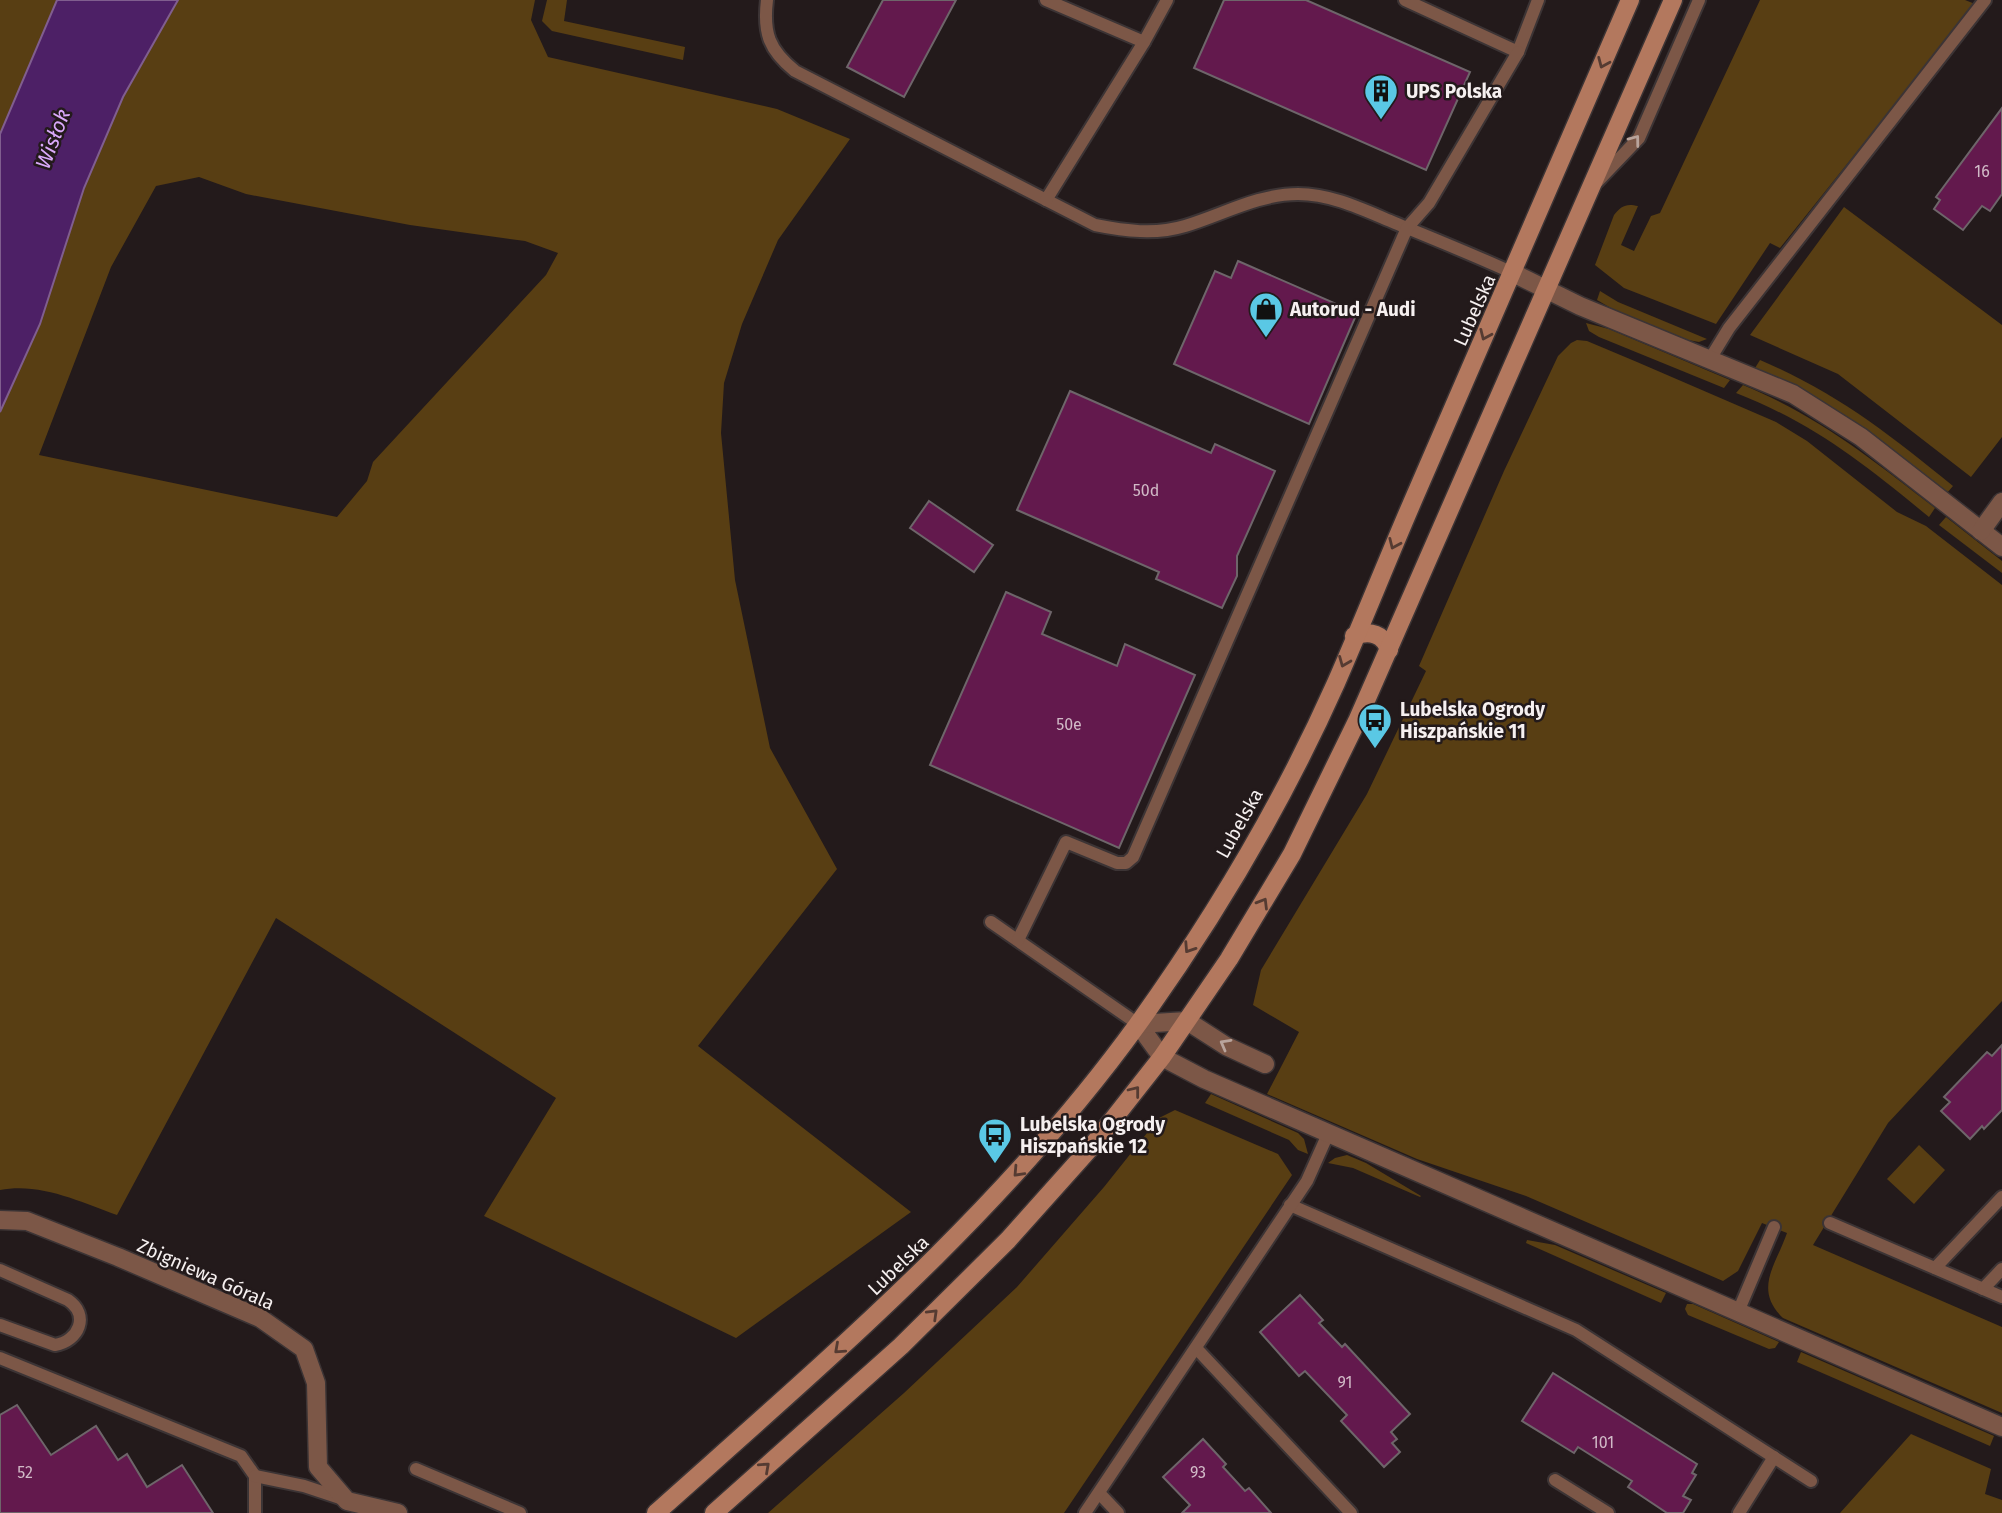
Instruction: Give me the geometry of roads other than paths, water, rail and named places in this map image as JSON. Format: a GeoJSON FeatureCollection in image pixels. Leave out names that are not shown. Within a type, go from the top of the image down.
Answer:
{"type":"FeatureCollection","features":[{"type":"Feature","properties":{"kind":"main road","name":"Lubelska"},"geometry":{"type":"LineString","coordinates":[[656,1513],[926,1269],[1023,1167],[1070,1112],[1138,1024],[1210,915],[1268,817],[1336,683],[1630,0]]}},
{"type":"Feature","properties":{"kind":"main road"},"geometry":{"type":"LineString","coordinates":[[714,1513],[901,1346],[1008,1240],[1092,1146],[1162,1057],[1229,960],[1292,854],[1317,806],[1390,650],[1673,0]]}},
{"type":"Feature","properties":{"kind":"main road"},"geometry":{"type":"LineString","coordinates":[[1354,636],[1376,634],[1383,638],[1390,650]]}},
{"type":"Feature","properties":{"kind":"street"},"geometry":{"type":"LineString","coordinates":[[1513,273],[1546,291],[1793,394],[1850,430],[2002,547]]}},
{"type":"Feature","properties":{"kind":"street"},"geometry":{"type":"LineString","coordinates":[[1981,531],[2002,502]]}},
{"type":"Feature","properties":{"kind":"street"},"geometry":{"type":"LineString","coordinates":[[1138,1024],[1187,1021],[1226,1045],[1265,1064]]}},
{"type":"Feature","properties":{"kind":"street"},"geometry":{"type":"LineString","coordinates":[[1138,1024],[1162,1057],[1204,1079],[2002,1427]]}},
{"type":"Feature","properties":{"kind":"street","name":"Zbigniewa Górala"},"geometry":{"type":"LineString","coordinates":[[0,1220],[27,1221],[118,1257],[260,1318],[304,1349],[316,1383],[318,1467],[347,1501]]}},
{"type":"Feature","properties":{"kind":"street"},"geometry":{"type":"LineString","coordinates":[[347,1501],[398,1513]]}},
{"type":"Feature","properties":{"kind":"lane"},"geometry":{"type":"LineString","coordinates":[[767,0],[765,22],[770,44],[780,58],[795,71],[1095,225],[1150,232],[1183,227],[1252,202],[1297,194],[1326,197],[1513,273]]}},
{"type":"Feature","properties":{"kind":"lane"},"geometry":{"type":"LineString","coordinates":[[1046,0],[1144,42]]}},
{"type":"Feature","properties":{"kind":"lane"},"geometry":{"type":"LineString","coordinates":[[1046,200],[1167,0]]}},
{"type":"Feature","properties":{"kind":"lane"},"geometry":{"type":"LineString","coordinates":[[1405,0],[1518,51]]}},
{"type":"Feature","properties":{"kind":"lane"},"geometry":{"type":"LineString","coordinates":[[1018,940],[1066,842],[1117,863],[1126,863],[1133,857],[1407,228],[1429,203],[1518,51],[1538,0]]}},
{"type":"Feature","properties":{"kind":"lane"},"geometry":{"type":"LineString","coordinates":[[1590,190],[1639,138],[1699,0]]}},
{"type":"Feature","properties":{"kind":"lane"},"geometry":{"type":"LineString","coordinates":[[1710,359],[1729,328],[1985,0]]}},
{"type":"Feature","properties":{"kind":"lane"},"geometry":{"type":"LineString","coordinates":[[991,922],[1138,1024]]}},
{"type":"Feature","properties":{"kind":"lane"},"geometry":{"type":"LineString","coordinates":[[1085,1513],[1307,1181],[1328,1134]]}},
{"type":"Feature","properties":{"kind":"lane"},"geometry":{"type":"LineString","coordinates":[[1935,1268],[2002,1197]]}},
{"type":"Feature","properties":{"kind":"lane"},"geometry":{"type":"LineString","coordinates":[[1290,1205],[1576,1330],[1811,1480]]}},
{"type":"Feature","properties":{"kind":"lane"},"geometry":{"type":"LineString","coordinates":[[1830,1223],[2002,1297]]}},
{"type":"Feature","properties":{"kind":"lane"},"geometry":{"type":"LineString","coordinates":[[1738,1312],[1774,1227]]}},
{"type":"Feature","properties":{"kind":"lane"},"geometry":{"type":"LineString","coordinates":[[1983,1289],[2002,1269]]}},
{"type":"Feature","properties":{"kind":"lane"},"geometry":{"type":"LineString","coordinates":[[0,1270],[68,1300],[80,1312],[80,1322],[72,1338],[64,1344],[55,1345],[46,1344],[0,1325]]}},
{"type":"Feature","properties":{"kind":"lane"},"geometry":{"type":"LineString","coordinates":[[1196,1348],[1351,1513]]}},
{"type":"Feature","properties":{"kind":"lane"},"geometry":{"type":"LineString","coordinates":[[0,1358],[241,1456],[255,1476],[255,1513]]}},
{"type":"Feature","properties":{"kind":"lane"},"geometry":{"type":"LineString","coordinates":[[1739,1513],[1774,1457]]}},
{"type":"Feature","properties":{"kind":"lane"},"geometry":{"type":"LineString","coordinates":[[416,1469],[520,1513]]}},
{"type":"Feature","properties":{"kind":"lane"},"geometry":{"type":"LineString","coordinates":[[255,1476],[304,1486],[347,1501]]}},
{"type":"Feature","properties":{"kind":"lane"},"geometry":{"type":"LineString","coordinates":[[1555,1480],[1608,1513]]}},
{"type":"Feature","properties":{"kind":"lane"},"geometry":{"type":"LineString","coordinates":[[1099,1493],[1118,1513]]}},
{"type":"Feature","properties":{"kind":"water","name":"Wisłok"},"geometry":{"type":"Polygon","coordinates":[[[57,0],[178,0],[123,97],[84,188],[40,324],[0,412],[0,134],[57,0]]]}},
{"type":"Feature","properties":{"kind":"place","name":"UPS Polska"},"geometry":{"type":"Point","coordinates":[1381,121]}},
{"type":"Feature","properties":{"kind":"place","name":"Autorud - Audi"},"geometry":{"type":"Point","coordinates":[1266,339]}},
{"type":"Feature","properties":{"kind":"place","name":"Lubelska Ogrody Hiszpańskie 11"},"geometry":{"type":"Point","coordinates":[1375,750]}},
{"type":"Feature","properties":{"kind":"place","name":"Lubelska Ogrody Hiszpańskie 12"},"geometry":{"type":"Point","coordinates":[995,1165]}}]}
